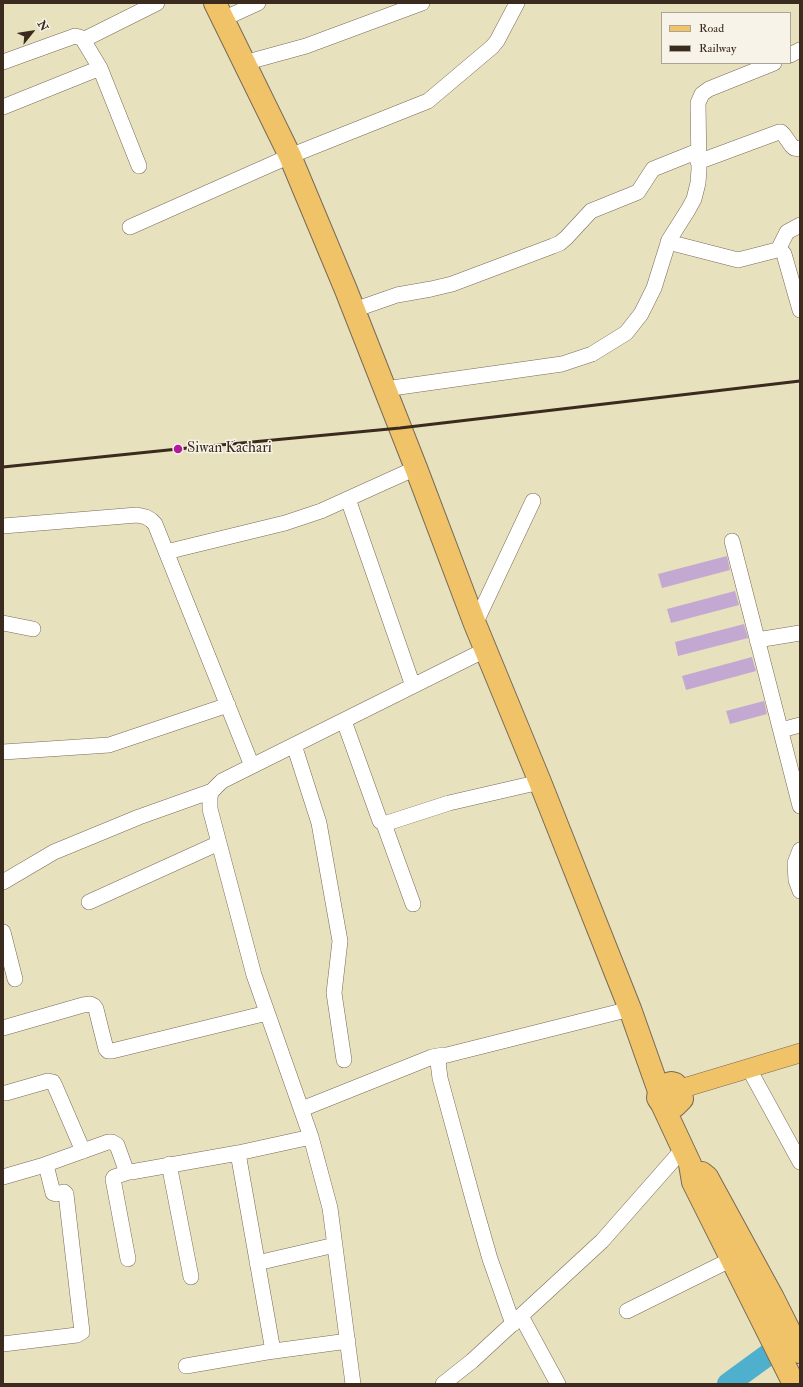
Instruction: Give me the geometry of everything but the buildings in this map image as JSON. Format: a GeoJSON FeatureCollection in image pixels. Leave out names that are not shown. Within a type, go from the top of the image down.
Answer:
{"type":"FeatureCollection","features":[{"type":"Feature","properties":{"kind":"highway"},"geometry":{"type":"LineString","coordinates":[[219,11],[290,156],[354,310],[485,650],[540,782],[630,1009],[660,1097],[687,1156],[693,1182],[732,1259],[800,1352]]}},
{"type":"Feature","properties":{"kind":"highway"},"geometry":{"type":"LineString","coordinates":[[660,1097],[664,1085],[671,1083],[675,1084],[680,1089]]}},
{"type":"Feature","properties":{"kind":"highway"},"geometry":{"type":"LineString","coordinates":[[687,1156],[707,1177],[766,1305],[794,1384]]}},
{"type":"Feature","properties":{"kind":"main road"},"geometry":{"type":"LineString","coordinates":[[680,1089],[800,1053]]}},
{"type":"Feature","properties":{"kind":"street"},"geometry":{"type":"LineString","coordinates":[[83,40],[157,3]]}},
{"type":"Feature","properties":{"kind":"street"},"geometry":{"type":"LineString","coordinates":[[219,11],[258,3]]}},
{"type":"Feature","properties":{"kind":"street"},"geometry":{"type":"LineString","coordinates":[[244,63],[306,46],[422,3]]}},
{"type":"Feature","properties":{"kind":"street"},"geometry":{"type":"LineString","coordinates":[[130,227],[290,156],[428,101],[492,47],[497,41],[517,3]]}},
{"type":"Feature","properties":{"kind":"street"},"geometry":{"type":"LineString","coordinates":[[3,62],[75,36],[82,38],[100,68],[139,166]]}},
{"type":"Feature","properties":{"kind":"street"},"geometry":{"type":"LineString","coordinates":[[791,54],[800,50]]}},
{"type":"Feature","properties":{"kind":"street"},"geometry":{"type":"LineString","coordinates":[[385,389],[562,364],[592,354],[626,333],[641,314],[654,288],[668,242],[694,199],[698,182],[698,103],[702,94],[709,89],[772,64]]}},
{"type":"Feature","properties":{"kind":"street"},"geometry":{"type":"LineString","coordinates":[[3,107],[100,68]]}},
{"type":"Feature","properties":{"kind":"street"},"geometry":{"type":"LineString","coordinates":[[354,310],[398,295],[431,290],[452,284],[560,243],[591,211],[638,192],[653,169],[779,132],[784,134],[794,148],[800,149]]}},
{"type":"Feature","properties":{"kind":"street"},"geometry":{"type":"LineString","coordinates":[[778,250],[787,232],[800,225]]}},
{"type":"Feature","properties":{"kind":"street"},"geometry":{"type":"LineString","coordinates":[[668,242],[738,260],[778,250],[781,251],[784,254],[800,310]]}},
{"type":"Feature","properties":{"kind":"street"},"geometry":{"type":"LineString","coordinates":[[166,552],[285,523],[321,511],[416,468]]}},
{"type":"Feature","properties":{"kind":"street"},"geometry":{"type":"LineString","coordinates":[[348,499],[414,686]]}},
{"type":"Feature","properties":{"kind":"street"},"geometry":{"type":"LineString","coordinates":[[475,624],[533,501]]}},
{"type":"Feature","properties":{"kind":"street"},"geometry":{"type":"LineString","coordinates":[[3,526],[137,515],[151,520],[155,524],[252,766]]}},
{"type":"Feature","properties":{"kind":"street"},"geometry":{"type":"LineString","coordinates":[[732,541],[800,806]]}},
{"type":"Feature","properties":{"kind":"street"},"geometry":{"type":"LineString","coordinates":[[3,623],[33,629]]}},
{"type":"Feature","properties":{"kind":"street"},"geometry":{"type":"LineString","coordinates":[[757,640],[800,633]]}},
{"type":"Feature","properties":{"kind":"street"},"geometry":{"type":"LineString","coordinates":[[3,882],[54,852],[139,817],[212,791],[222,781],[485,650]]}},
{"type":"Feature","properties":{"kind":"street"},"geometry":{"type":"LineString","coordinates":[[3,752],[109,744],[228,705]]}},
{"type":"Feature","properties":{"kind":"street"},"geometry":{"type":"LineString","coordinates":[[344,720],[380,821],[384,824],[413,904]]}},
{"type":"Feature","properties":{"kind":"street"},"geometry":{"type":"LineString","coordinates":[[781,730],[800,725]]}},
{"type":"Feature","properties":{"kind":"street"},"geometry":{"type":"LineString","coordinates":[[294,746],[319,823],[340,941],[334,993],[344,1060]]}},
{"type":"Feature","properties":{"kind":"street"},"geometry":{"type":"LineString","coordinates":[[384,824],[449,803],[540,782]]}},
{"type":"Feature","properties":{"kind":"street"},"geometry":{"type":"LineString","coordinates":[[212,791],[210,809],[254,975],[266,1013],[302,1109],[330,1208],[353,1384]]}},
{"type":"Feature","properties":{"kind":"street"},"geometry":{"type":"LineString","coordinates":[[88,902],[219,843]]}},
{"type":"Feature","properties":{"kind":"street"},"geometry":{"type":"LineString","coordinates":[[800,850],[795,863],[796,880],[800,891]]}},
{"type":"Feature","properties":{"kind":"street"},"geometry":{"type":"LineString","coordinates":[[3,932],[15,979]]}},
{"type":"Feature","properties":{"kind":"street"},"geometry":{"type":"LineString","coordinates":[[3,1028],[90,1004],[96,1009],[106,1048],[108,1051],[112,1051],[266,1013]]}},
{"type":"Feature","properties":{"kind":"street"},"geometry":{"type":"LineString","coordinates":[[302,1109],[432,1057],[630,1009]]}},
{"type":"Feature","properties":{"kind":"street"},"geometry":{"type":"LineString","coordinates":[[443,1055],[438,1062],[440,1078],[488,1252],[517,1320],[558,1384]]}},
{"type":"Feature","properties":{"kind":"street"},"geometry":{"type":"LineString","coordinates":[[749,1069],[800,1162]]}},
{"type":"Feature","properties":{"kind":"street"},"geometry":{"type":"LineString","coordinates":[[6,1093],[48,1081],[52,1082],[83,1151]]}},
{"type":"Feature","properties":{"kind":"street"},"geometry":{"type":"LineString","coordinates":[[128,1259],[113,1179],[114,1177],[129,1172],[238,1153],[311,1137]]}},
{"type":"Feature","properties":{"kind":"street"},"geometry":{"type":"LineString","coordinates":[[3,1177],[46,1165],[108,1142],[115,1143],[117,1145],[126,1170],[129,1172]]}},
{"type":"Feature","properties":{"kind":"street"},"geometry":{"type":"LineString","coordinates":[[238,1153],[273,1351]]}},
{"type":"Feature","properties":{"kind":"street"},"geometry":{"type":"LineString","coordinates":[[447,1383],[602,1241],[687,1156]]}},
{"type":"Feature","properties":{"kind":"street"},"geometry":{"type":"LineString","coordinates":[[170,1164],[191,1277]]}},
{"type":"Feature","properties":{"kind":"street"},"geometry":{"type":"LineString","coordinates":[[3,1344],[77,1335],[82,1332],[66,1194],[64,1192],[56,1194],[53,1193],[46,1165]]}},
{"type":"Feature","properties":{"kind":"street"},"geometry":{"type":"LineString","coordinates":[[257,1263],[334,1245]]}},
{"type":"Feature","properties":{"kind":"street"},"geometry":{"type":"LineString","coordinates":[[627,1311],[732,1259]]}},
{"type":"Feature","properties":{"kind":"street"},"geometry":{"type":"LineString","coordinates":[[186,1366],[273,1351],[348,1341]]}},
{"type":"Feature","properties":{"kind":"waterway"},"geometry":{"type":"LineString","coordinates":[[728,1384],[791,1338]]}},
{"type":"Feature","properties":{"kind":"railway"},"geometry":{"type":"LineString","coordinates":[[3,467],[400,428],[800,381]]}},
{"type":"Feature","properties":{"kind":"place","name":"Siwan Kachari"},"geometry":{"type":"Point","coordinates":[178,449]}}]}
